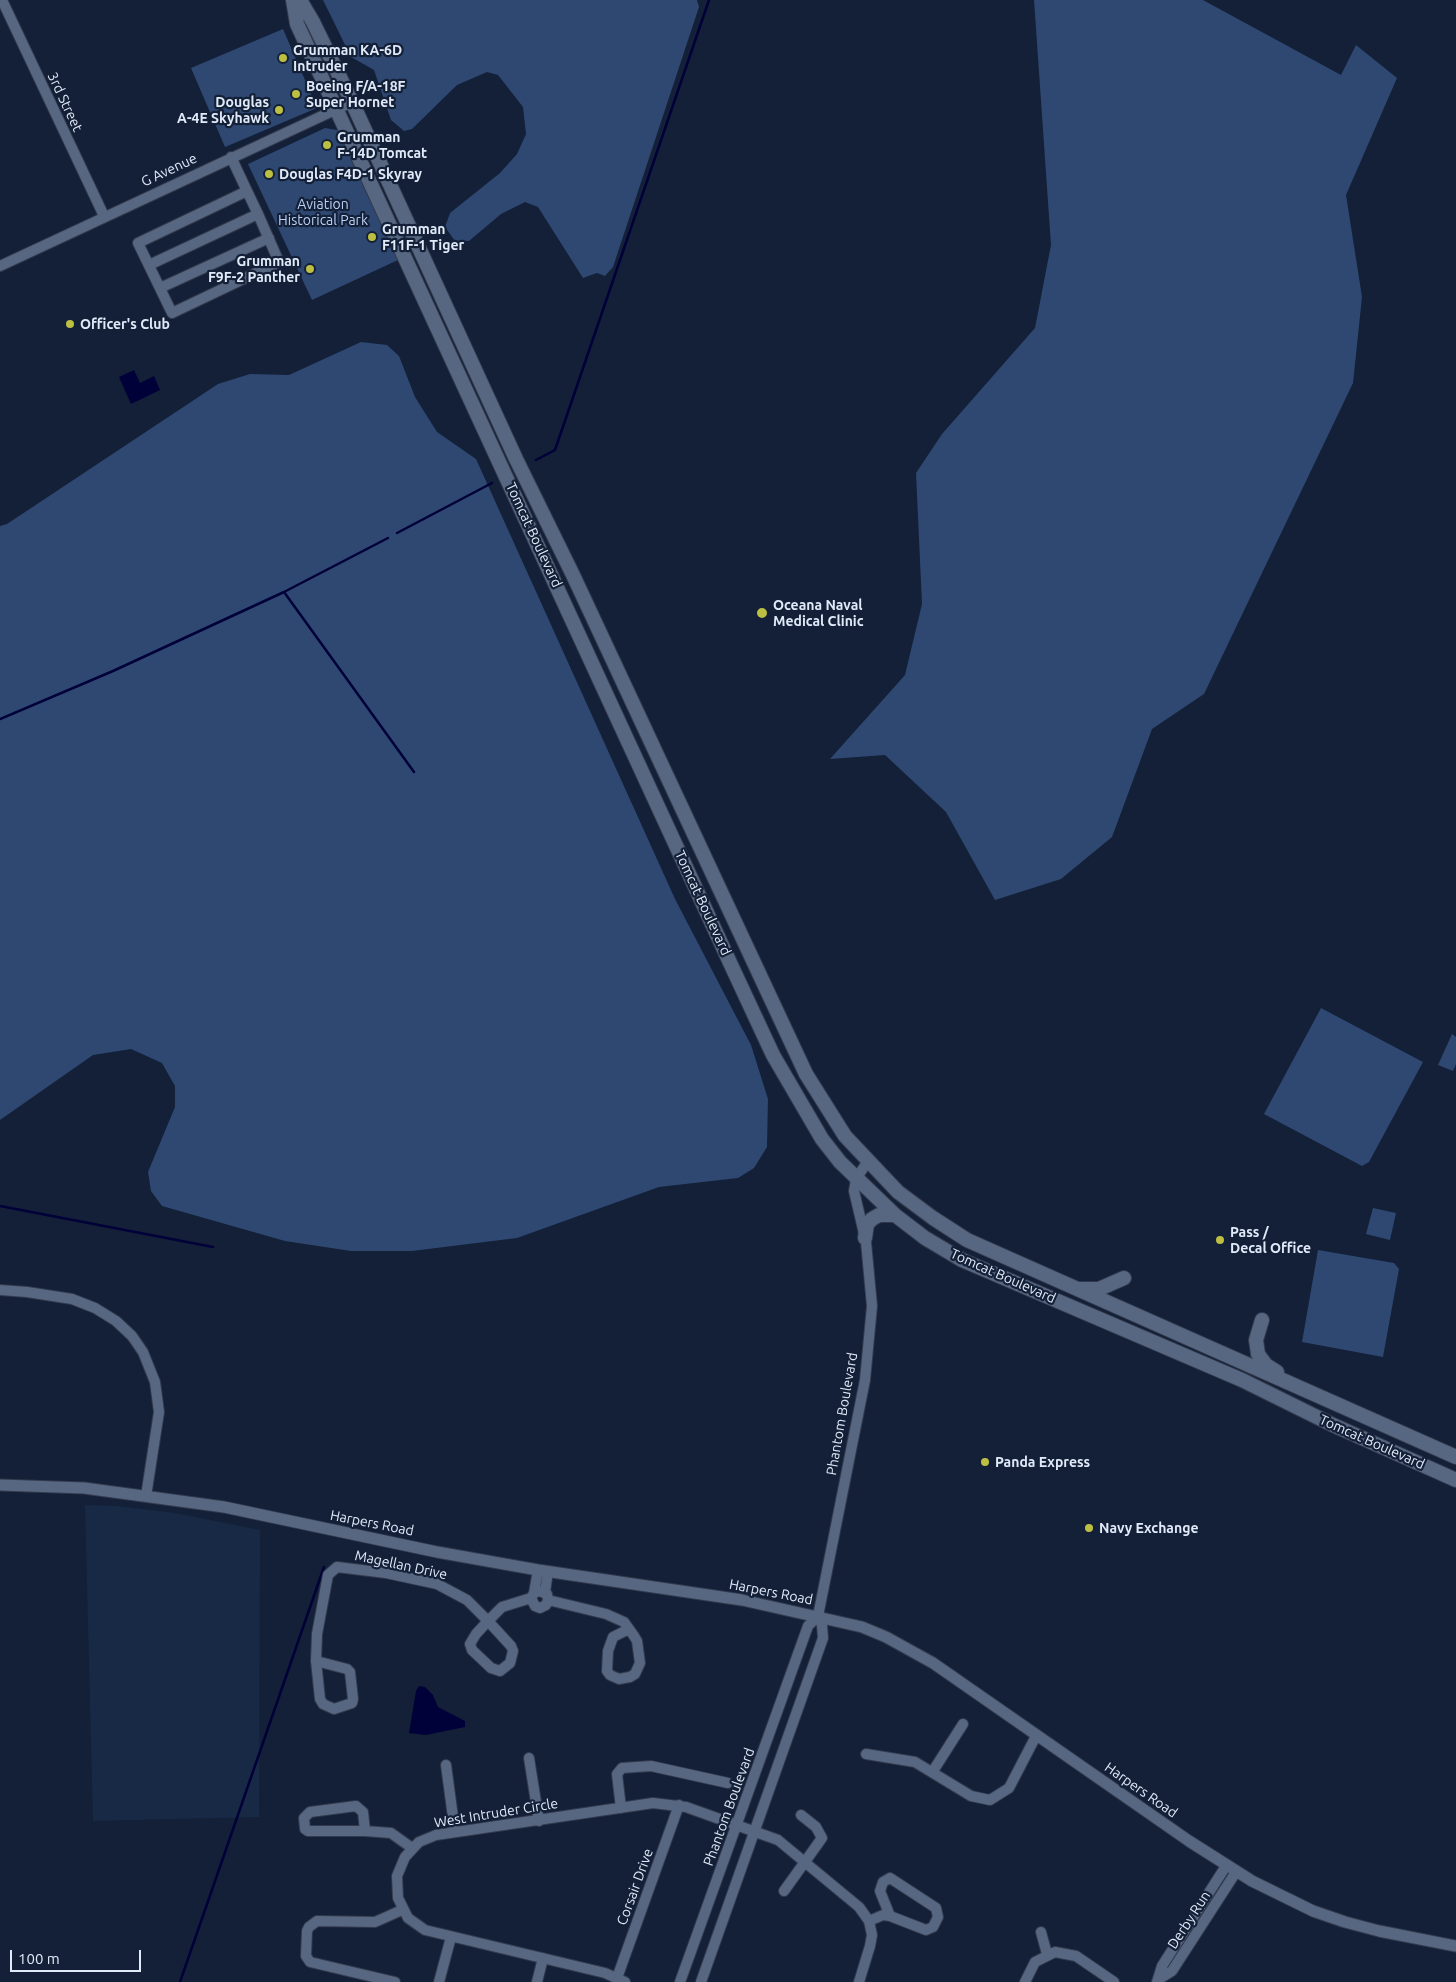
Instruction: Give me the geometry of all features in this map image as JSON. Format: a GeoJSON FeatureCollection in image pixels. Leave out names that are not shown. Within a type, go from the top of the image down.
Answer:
{"type":"FeatureCollection","features":[{"type":"Feature","properties":{"kind":"main road","name":"Tomcat Boulevard"},"geometry":{"type":"LineString","coordinates":[[294,0],[298,24],[773,1055],[822,1139],[856,1179],[895,1215],[925,1238],[962,1260],[1242,1380],[1333,1425],[1456,1480]]}},
{"type":"Feature","properties":{"kind":"main road","name":"Tomcat Boulevard"},"geometry":{"type":"LineString","coordinates":[[300,0],[313,22],[352,102],[516,459],[573,575],[806,1074],[845,1136],[898,1192],[967,1240],[1456,1457]]}},
{"type":"Feature","properties":{"kind":"main road"},"geometry":{"type":"LineString","coordinates":[[865,1238],[868,1224],[872,1219],[879,1215],[895,1215]]}},
{"type":"Feature","properties":{"kind":"main road"},"geometry":{"type":"LineString","coordinates":[[1076,1289],[1099,1289],[1124,1278]]}},
{"type":"Feature","properties":{"kind":"main road"},"geometry":{"type":"LineString","coordinates":[[1262,1320],[1256,1340],[1258,1354],[1266,1365],[1312,1393]]}},
{"type":"Feature","properties":{"kind":"street","name":"3rd Street"},"geometry":{"type":"LineString","coordinates":[[2,0],[104,216]]}},
{"type":"Feature","properties":{"kind":"street","name":"G Avenue"},"geometry":{"type":"LineString","coordinates":[[0,266],[352,102]]}},
{"type":"Feature","properties":{"kind":"street"},"geometry":{"type":"LineString","coordinates":[[231,157],[258,214],[269,238],[279,262],[172,313],[138,242],[247,191]]}},
{"type":"Feature","properties":{"kind":"street"},"geometry":{"type":"LineString","coordinates":[[149,265],[258,214]]}},
{"type":"Feature","properties":{"kind":"street"},"geometry":{"type":"LineString","coordinates":[[160,288],[269,238]]}},
{"type":"Feature","properties":{"kind":"street"},"geometry":{"type":"LineString","coordinates":[[856,1179],[868,1161]]}},
{"type":"Feature","properties":{"kind":"street","name":"Phantom Boulevard"},"geometry":{"type":"LineString","coordinates":[[680,1982],[808,1626],[818,1616],[865,1380],[872,1306],[865,1238],[854,1190],[856,1179]]}},
{"type":"Feature","properties":{"kind":"street"},"geometry":{"type":"LineString","coordinates":[[0,1290],[72,1299],[95,1308],[116,1321],[132,1336],[143,1352],[155,1382],[159,1412],[146,1496]]}},
{"type":"Feature","properties":{"kind":"street","name":"Harpers Road"},"geometry":{"type":"LineString","coordinates":[[0,1485],[75,1487],[224,1508],[347,1534],[543,1570],[742,1600],[862,1627],[893,1640],[933,1663],[1231,1869],[1313,1911],[1337,1920],[1379,1932],[1456,1946]]}},
{"type":"Feature","properties":{"kind":"street","name":"Magellan Drive"},"geometry":{"type":"LineString","coordinates":[[316,1661],[347,1669],[350,1672],[352,1703],[340,1709],[334,1709],[323,1704],[320,1699],[316,1661],[317,1634],[328,1575],[337,1567],[386,1573],[442,1586],[467,1600],[488,1621]]}},
{"type":"Feature","properties":{"kind":"street"},"geometry":{"type":"LineString","coordinates":[[543,1570],[547,1596],[546,1605],[540,1608],[535,1606],[533,1595],[543,1570]]}},
{"type":"Feature","properties":{"kind":"street"},"geometry":{"type":"LineString","coordinates":[[488,1621],[511,1646],[513,1651],[510,1663],[500,1671],[491,1668],[472,1650],[470,1644],[476,1634],[488,1621],[502,1607],[533,1595],[539,1590],[547,1596],[606,1614],[624,1622],[630,1629],[637,1641],[640,1655],[639,1669],[630,1678],[619,1679],[610,1675],[607,1670],[608,1651],[613,1637],[630,1629]]}},
{"type":"Feature","properties":{"kind":"street","name":"Phantom Boulevard"},"geometry":{"type":"LineString","coordinates":[[702,1982],[822,1638],[822,1625],[818,1616]]}},
{"type":"Feature","properties":{"kind":"street"},"geometry":{"type":"LineString","coordinates":[[933,1771],[963,1724]]}},
{"type":"Feature","properties":{"kind":"street"},"geometry":{"type":"LineString","coordinates":[[866,1754],[915,1762],[933,1771],[971,1796],[990,1800],[1009,1788],[1036,1736]]}},
{"type":"Feature","properties":{"kind":"street"},"geometry":{"type":"LineString","coordinates":[[529,1758],[539,1821]]}},
{"type":"Feature","properties":{"kind":"street"},"geometry":{"type":"LineString","coordinates":[[446,1765],[455,1832]]}},
{"type":"Feature","properties":{"kind":"street"},"geometry":{"type":"LineString","coordinates":[[621,1808],[617,1774],[622,1768],[651,1766],[728,1783]]}},
{"type":"Feature","properties":{"kind":"street","name":"West Intruder Circle"},"geometry":{"type":"LineString","coordinates":[[412,1848],[428,1837],[455,1832],[653,1804],[679,1805],[778,1840],[860,1907],[869,1921]]}},
{"type":"Feature","properties":{"kind":"street","name":"Corsair Drive"},"geometry":{"type":"LineString","coordinates":[[621,1980],[679,1805]]}},
{"type":"Feature","properties":{"kind":"street"},"geometry":{"type":"LineString","coordinates":[[365,1831],[363,1812],[356,1806],[310,1812],[304,1818],[304,1826],[308,1831],[365,1831],[391,1834],[412,1848],[405,1857],[397,1876],[398,1898],[402,1910],[416,1925],[451,1937],[605,1973],[621,1980]]}},
{"type":"Feature","properties":{"kind":"street"},"geometry":{"type":"LineString","coordinates":[[784,1891],[821,1842],[822,1836],[816,1827],[801,1815]]}},
{"type":"Feature","properties":{"kind":"street","name":"Derby Run"},"geometry":{"type":"LineString","coordinates":[[1158,1981],[1172,1972],[1231,1869]]}},
{"type":"Feature","properties":{"kind":"street"},"geometry":{"type":"LineString","coordinates":[[859,1982],[872,1935],[869,1921],[882,1915],[890,1916],[930,1930],[934,1927],[938,1912],[932,1905],[890,1878],[883,1882],[880,1891],[890,1916]]}},
{"type":"Feature","properties":{"kind":"street"},"geometry":{"type":"LineString","coordinates":[[395,1982],[310,1962],[306,1956],[307,1931],[312,1923],[317,1921],[375,1922],[402,1910]]}},
{"type":"Feature","properties":{"kind":"street"},"geometry":{"type":"LineString","coordinates":[[1041,1932],[1047,1954]]}},
{"type":"Feature","properties":{"kind":"street"},"geometry":{"type":"LineString","coordinates":[[439,1982],[451,1937]]}},
{"type":"Feature","properties":{"kind":"street"},"geometry":{"type":"LineString","coordinates":[[1025,1982],[1035,1962],[1047,1954],[1063,1952],[1071,1954],[1114,1982]]}},
{"type":"Feature","properties":{"kind":"street"},"geometry":{"type":"LineString","coordinates":[[537,1982],[543,1958]]}},
{"type":"Feature","properties":{"kind":"shaded area"},"geometry":{"type":"Polygon","coordinates":[[[134,370],[140,383],[154,376],[160,390],[131,404],[119,377],[134,370]]]}},
{"type":"Feature","properties":{"kind":"shaded area"},"geometry":{"type":"Polygon","coordinates":[[[85,1505],[118,1506],[175,1513],[260,1530],[259,1817],[93,1821],[85,1505]]]}},
{"type":"Feature","properties":{"kind":"shaded area"},"geometry":{"type":"Polygon","coordinates":[[[419,1686],[425,1687],[433,1695],[438,1707],[465,1721],[465,1727],[426,1735],[409,1733],[416,1691],[419,1686]]]}},
{"type":"Feature","properties":{"kind":"green space"},"geometry":{"type":"Polygon","coordinates":[[[323,0],[697,0],[699,7],[613,267],[605,276],[597,273],[583,278],[538,207],[525,202],[501,214],[469,241],[455,241],[445,227],[450,213],[500,173],[517,154],[526,134],[523,107],[498,75],[487,72],[457,85],[412,129],[404,131],[391,120],[374,70],[351,57],[323,0]]]}},
{"type":"Feature","properties":{"kind":"green space"},"geometry":{"type":"Polygon","coordinates":[[[1034,0],[1203,0],[1341,75],[1356,45],[1397,78],[1346,195],[1362,297],[1353,383],[1204,694],[1152,729],[1112,837],[1061,879],[995,900],[946,812],[885,755],[830,759],[905,675],[922,604],[916,473],[942,434],[1035,328],[1051,245],[1034,0]]]}},
{"type":"Feature","properties":{"kind":"green space"},"geometry":{"type":"Polygon","coordinates":[[[283,29],[317,108],[225,147],[191,68],[283,29]]]}},
{"type":"Feature","properties":{"kind":"green space","name":"Aviation Historical Park"},"geometry":{"type":"Polygon","coordinates":[[[325,128],[337,130],[398,260],[312,300],[248,164],[325,128]]]}},
{"type":"Feature","properties":{"kind":"green space"},"geometry":{"type":"Polygon","coordinates":[[[361,342],[387,345],[399,356],[415,397],[437,432],[476,459],[675,899],[751,1045],[768,1099],[767,1147],[754,1168],[738,1178],[659,1187],[517,1238],[412,1251],[351,1251],[285,1241],[162,1206],[151,1191],[148,1172],[175,1107],[175,1086],[162,1063],[131,1049],[93,1055],[0,1120],[0,526],[7,524],[218,384],[250,374],[289,375],[361,342]]]}},
{"type":"Feature","properties":{"kind":"green space"},"geometry":{"type":"Polygon","coordinates":[[[1321,1008],[1423,1062],[1369,1162],[1362,1166],[1264,1114],[1321,1008]]]}},
{"type":"Feature","properties":{"kind":"green space"},"geometry":{"type":"Polygon","coordinates":[[[1452,1034],[1456,1037],[1456,1064],[1453,1071],[1438,1065],[1452,1034]]]}},
{"type":"Feature","properties":{"kind":"green space"},"geometry":{"type":"Polygon","coordinates":[[[1373,1208],[1396,1213],[1390,1240],[1366,1234],[1373,1208]]]}},
{"type":"Feature","properties":{"kind":"green space"},"geometry":{"type":"Polygon","coordinates":[[[1318,1250],[1394,1263],[1399,1269],[1383,1357],[1302,1342],[1318,1250]]]}},
{"type":"Feature","properties":{"kind":"waterway"},"geometry":{"type":"LineString","coordinates":[[536,460],[555,450],[709,0]]}},
{"type":"Feature","properties":{"kind":"waterway"},"geometry":{"type":"LineString","coordinates":[[397,533],[492,483]]}},
{"type":"Feature","properties":{"kind":"waterway"},"geometry":{"type":"LineString","coordinates":[[0,719],[113,671],[284,592],[388,538]]}},
{"type":"Feature","properties":{"kind":"waterway"},"geometry":{"type":"LineString","coordinates":[[284,592],[414,772]]}},
{"type":"Feature","properties":{"kind":"waterway"},"geometry":{"type":"LineString","coordinates":[[0,1206],[213,1247]]}},
{"type":"Feature","properties":{"kind":"waterway"},"geometry":{"type":"LineString","coordinates":[[180,1982],[324,1567]]}},
{"type":"Feature","properties":{"kind":"place","name":"Grumman KA-6D Intruder"},"geometry":{"type":"Point","coordinates":[283,58]}},
{"type":"Feature","properties":{"kind":"place","name":"Boeing F/A-18F Super Hornet"},"geometry":{"type":"Point","coordinates":[296,94]}},
{"type":"Feature","properties":{"kind":"place","name":"Douglas A-4E Skyhawk"},"geometry":{"type":"Point","coordinates":[279,110]}},
{"type":"Feature","properties":{"kind":"place","name":"Grumman F-14D Tomcat"},"geometry":{"type":"Point","coordinates":[327,145]}},
{"type":"Feature","properties":{"kind":"place","name":"Douglas F4D-1 Skyray"},"geometry":{"type":"Point","coordinates":[269,174]}},
{"type":"Feature","properties":{"kind":"place","name":"Grumman F11F-1 Tiger"},"geometry":{"type":"Point","coordinates":[372,237]}},
{"type":"Feature","properties":{"kind":"place","name":"Grumman F9F-2 Panther"},"geometry":{"type":"Point","coordinates":[310,269]}},
{"type":"Feature","properties":{"kind":"place","name":"Officer's Club"},"geometry":{"type":"Point","coordinates":[70,324]}},
{"type":"Feature","properties":{"kind":"place","name":"Oceana Naval Medical Clinic"},"geometry":{"type":"Point","coordinates":[762,613]}},
{"type":"Feature","properties":{"kind":"place","name":"Pass / Decal Office"},"geometry":{"type":"Point","coordinates":[1220,1240]}},
{"type":"Feature","properties":{"kind":"place","name":"Panda Express"},"geometry":{"type":"Point","coordinates":[985,1462]}},
{"type":"Feature","properties":{"kind":"place","name":"Navy Exchange"},"geometry":{"type":"Point","coordinates":[1089,1528]}}]}
